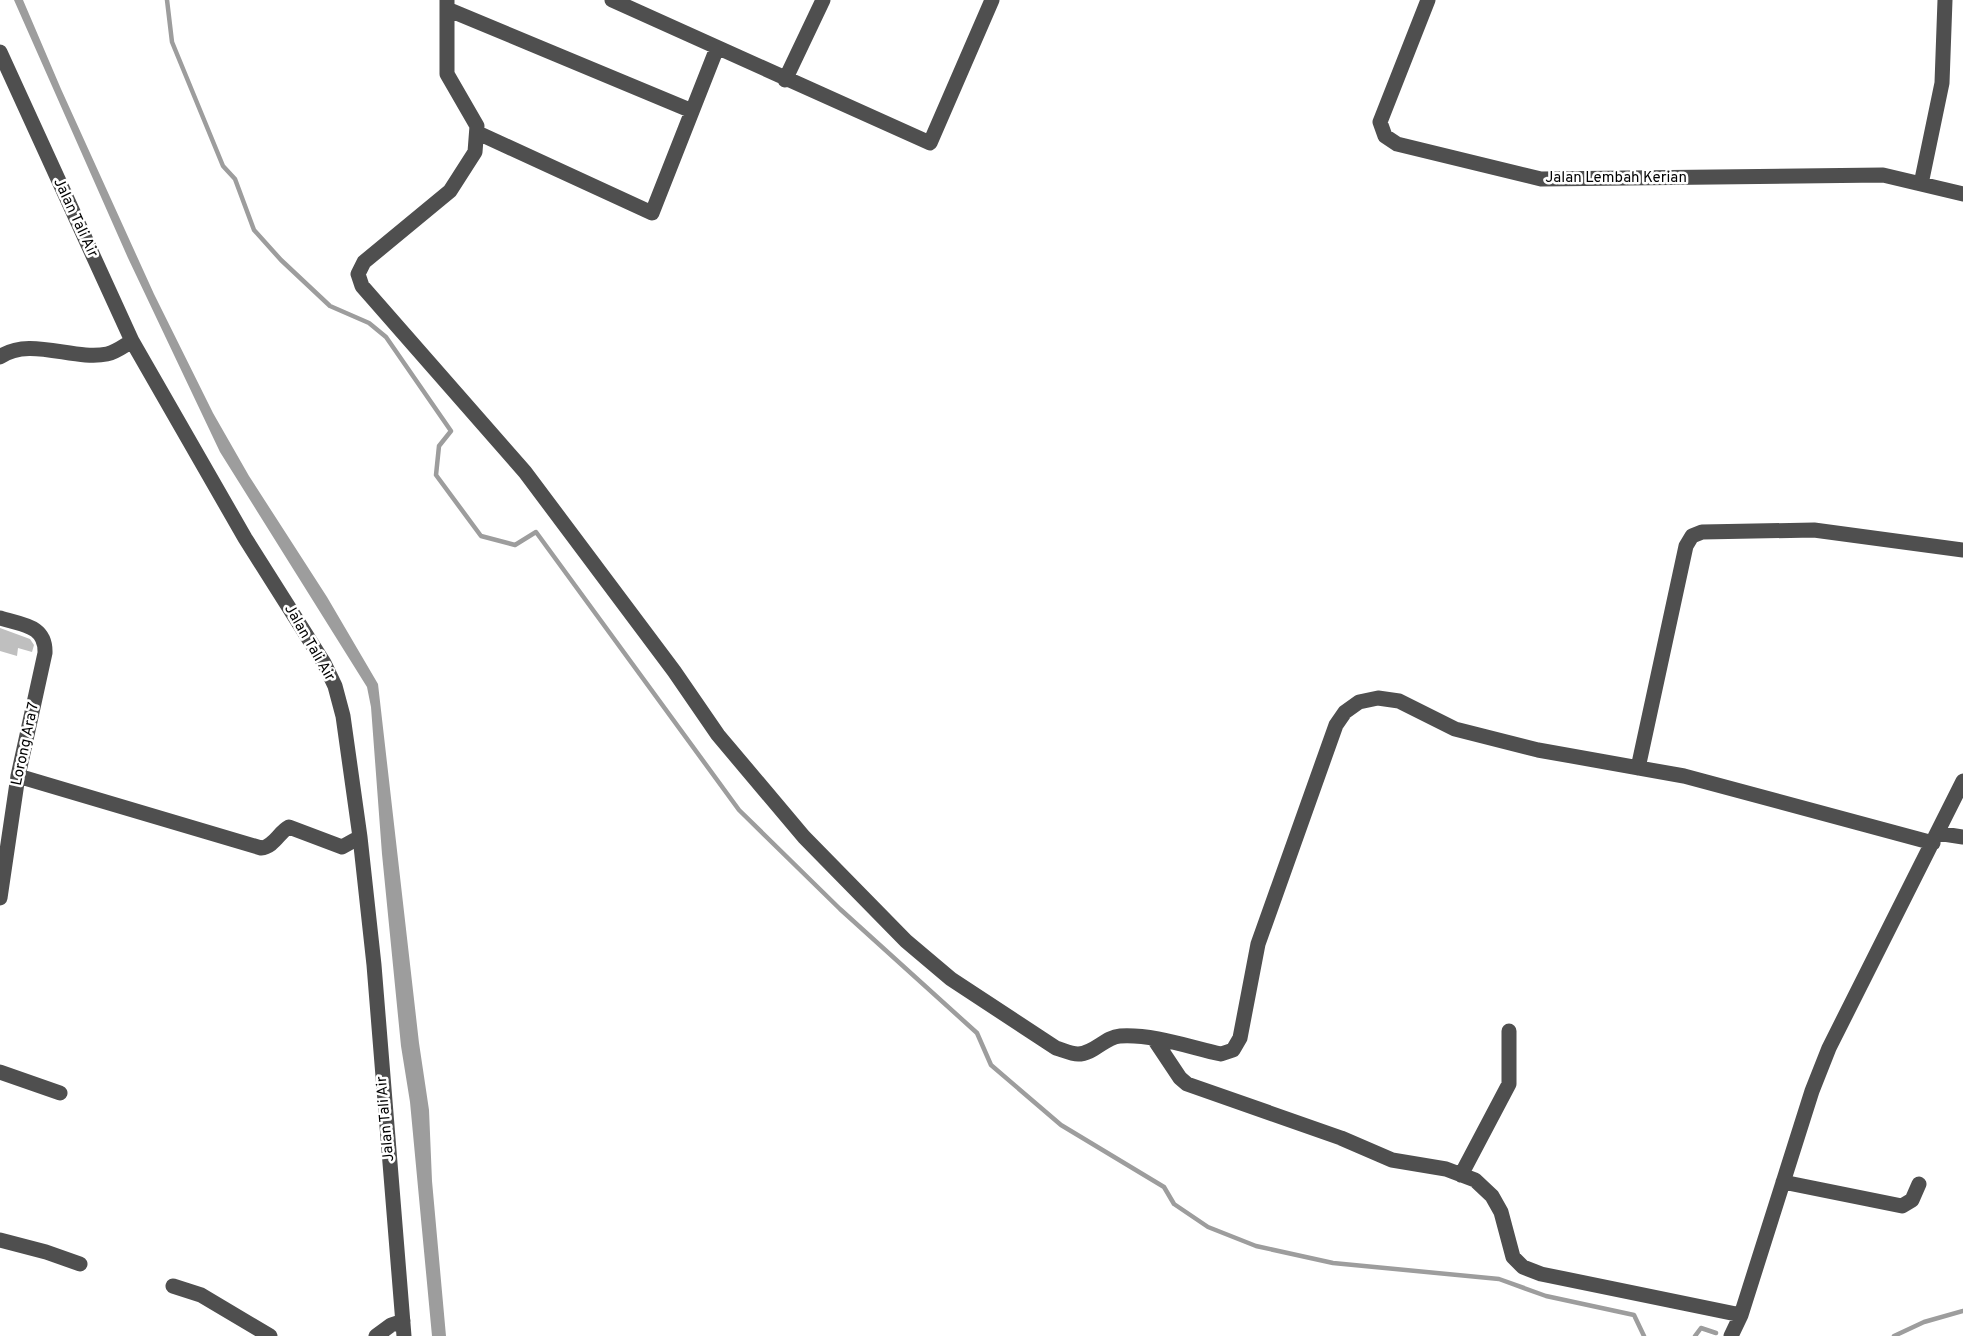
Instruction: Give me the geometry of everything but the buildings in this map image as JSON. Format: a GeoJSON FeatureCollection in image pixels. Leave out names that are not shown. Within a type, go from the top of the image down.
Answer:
{"type":"FeatureCollection","features":[{"type":"Feature","properties":{"kind":"street"},"geometry":{"type":"LineString","coordinates":[[612,0],[785,80],[930,143],[992,0]]}},
{"type":"Feature","properties":{"kind":"street"},"geometry":{"type":"LineString","coordinates":[[785,80],[823,0]]}},
{"type":"Feature","properties":{"kind":"street","name":"Jalan Lembah Kerian"},"geometry":{"type":"LineString","coordinates":[[1428,0],[1380,122],[1385,136],[1397,144],[1541,179],[1883,175],[1963,194]]}},
{"type":"Feature","properties":{"kind":"street"},"geometry":{"type":"LineString","coordinates":[[1921,184],[1942,82],[1945,0]]}},
{"type":"Feature","properties":{"kind":"street"},"geometry":{"type":"LineString","coordinates":[[692,111],[447,4],[447,74],[476,122],[478,133],[473,155],[450,191],[360,267],[359,280],[525,472],[674,671],[718,735],[804,837],[906,941],[951,979],[1056,1048],[1082,1054],[1114,1037],[1154,1039],[1221,1054],[1233,1050],[1240,1038],[1257,944],[1336,725],[1345,712],[1359,702],[1378,698],[1399,701],[1455,729],[1538,750],[1684,776],[1935,838],[1963,837]]}},
{"type":"Feature","properties":{"kind":"street"},"geometry":{"type":"LineString","coordinates":[[478,133],[652,213],[717,48]]}},
{"type":"Feature","properties":{"kind":"street","name":"Jalan Tali Air"},"geometry":{"type":"LineString","coordinates":[[0,52],[132,340],[245,538],[324,663],[335,686],[343,716],[360,837],[375,977],[403,1328]]}},
{"type":"Feature","properties":{"kind":"street"},"geometry":{"type":"LineString","coordinates":[[0,357],[9,351],[25,348],[93,355],[109,353],[132,340]]}},
{"type":"Feature","properties":{"kind":"street"},"geometry":{"type":"LineString","coordinates":[[1638,768],[1686,546],[1692,536],[1702,532],[1814,530],[1963,550]]}},
{"type":"Feature","properties":{"kind":"street","name":"Lorong Ara 7"},"geometry":{"type":"LineString","coordinates":[[0,618],[35,629],[42,635],[45,643],[45,653],[18,777],[0,898]]}},
{"type":"Feature","properties":{"kind":"street"},"geometry":{"type":"LineString","coordinates":[[18,777],[261,848],[269,846],[289,827],[342,848],[360,837]]}},
{"type":"Feature","properties":{"kind":"street"},"geometry":{"type":"LineString","coordinates":[[1731,1336],[1741,1315],[1812,1091],[1829,1048],[1963,781]]}},
{"type":"Feature","properties":{"kind":"street"},"geometry":{"type":"LineString","coordinates":[[1461,1175],[1509,1084],[1509,1031]]}},
{"type":"Feature","properties":{"kind":"street"},"geometry":{"type":"LineString","coordinates":[[1154,1039],[1180,1078],[1187,1084],[1341,1138],[1392,1160],[1435,1167],[1475,1180],[1492,1196],[1501,1212],[1513,1257],[1523,1267],[1541,1274],[1741,1315]]}},
{"type":"Feature","properties":{"kind":"street"},"geometry":{"type":"LineString","coordinates":[[0,1072],[60,1093]]}},
{"type":"Feature","properties":{"kind":"street"},"geometry":{"type":"LineString","coordinates":[[1783,1182],[1902,1206],[1912,1200],[1919,1184]]}},
{"type":"Feature","properties":{"kind":"street"},"geometry":{"type":"LineString","coordinates":[[0,1240],[80,1264]]}},
{"type":"Feature","properties":{"kind":"street"},"geometry":{"type":"LineString","coordinates":[[173,1286],[201,1295],[270,1336]]}},
{"type":"Feature","properties":{"kind":"street"},"geometry":{"type":"LineString","coordinates":[[376,1336],[391,1325],[403,1328]]}},
{"type":"Feature","properties":{"kind":"shaded area"},"geometry":{"type":"Polygon","coordinates":[[[14,0],[23,0],[154,294],[213,413],[249,476],[327,597],[378,684],[419,1043],[429,1110],[432,1181],[446,1336],[432,1336],[410,1102],[401,1046],[382,854],[371,707],[367,687],[220,452],[128,258],[14,0]]]}},
{"type":"Feature","properties":{"kind":"waterway"},"geometry":{"type":"LineString","coordinates":[[167,0],[172,42],[223,166],[235,179],[254,230],[281,260],[330,306],[369,323],[386,337],[451,431],[439,446],[436,475],[481,536],[515,545],[536,532],[739,810],[840,909],[977,1033],[991,1065],[1061,1125],[1164,1187],[1174,1204],[1208,1227],[1256,1246],[1333,1263],[1499,1279],[1546,1296],[1634,1315],[1644,1336]]}},
{"type":"Feature","properties":{"kind":"waterway"},"geometry":{"type":"LineString","coordinates":[[1894,1336],[1924,1322],[1963,1311]]}},
{"type":"Feature","properties":{"kind":"waterway"},"geometry":{"type":"LineString","coordinates":[[1695,1336],[1701,1328],[1716,1333]]}}]}
